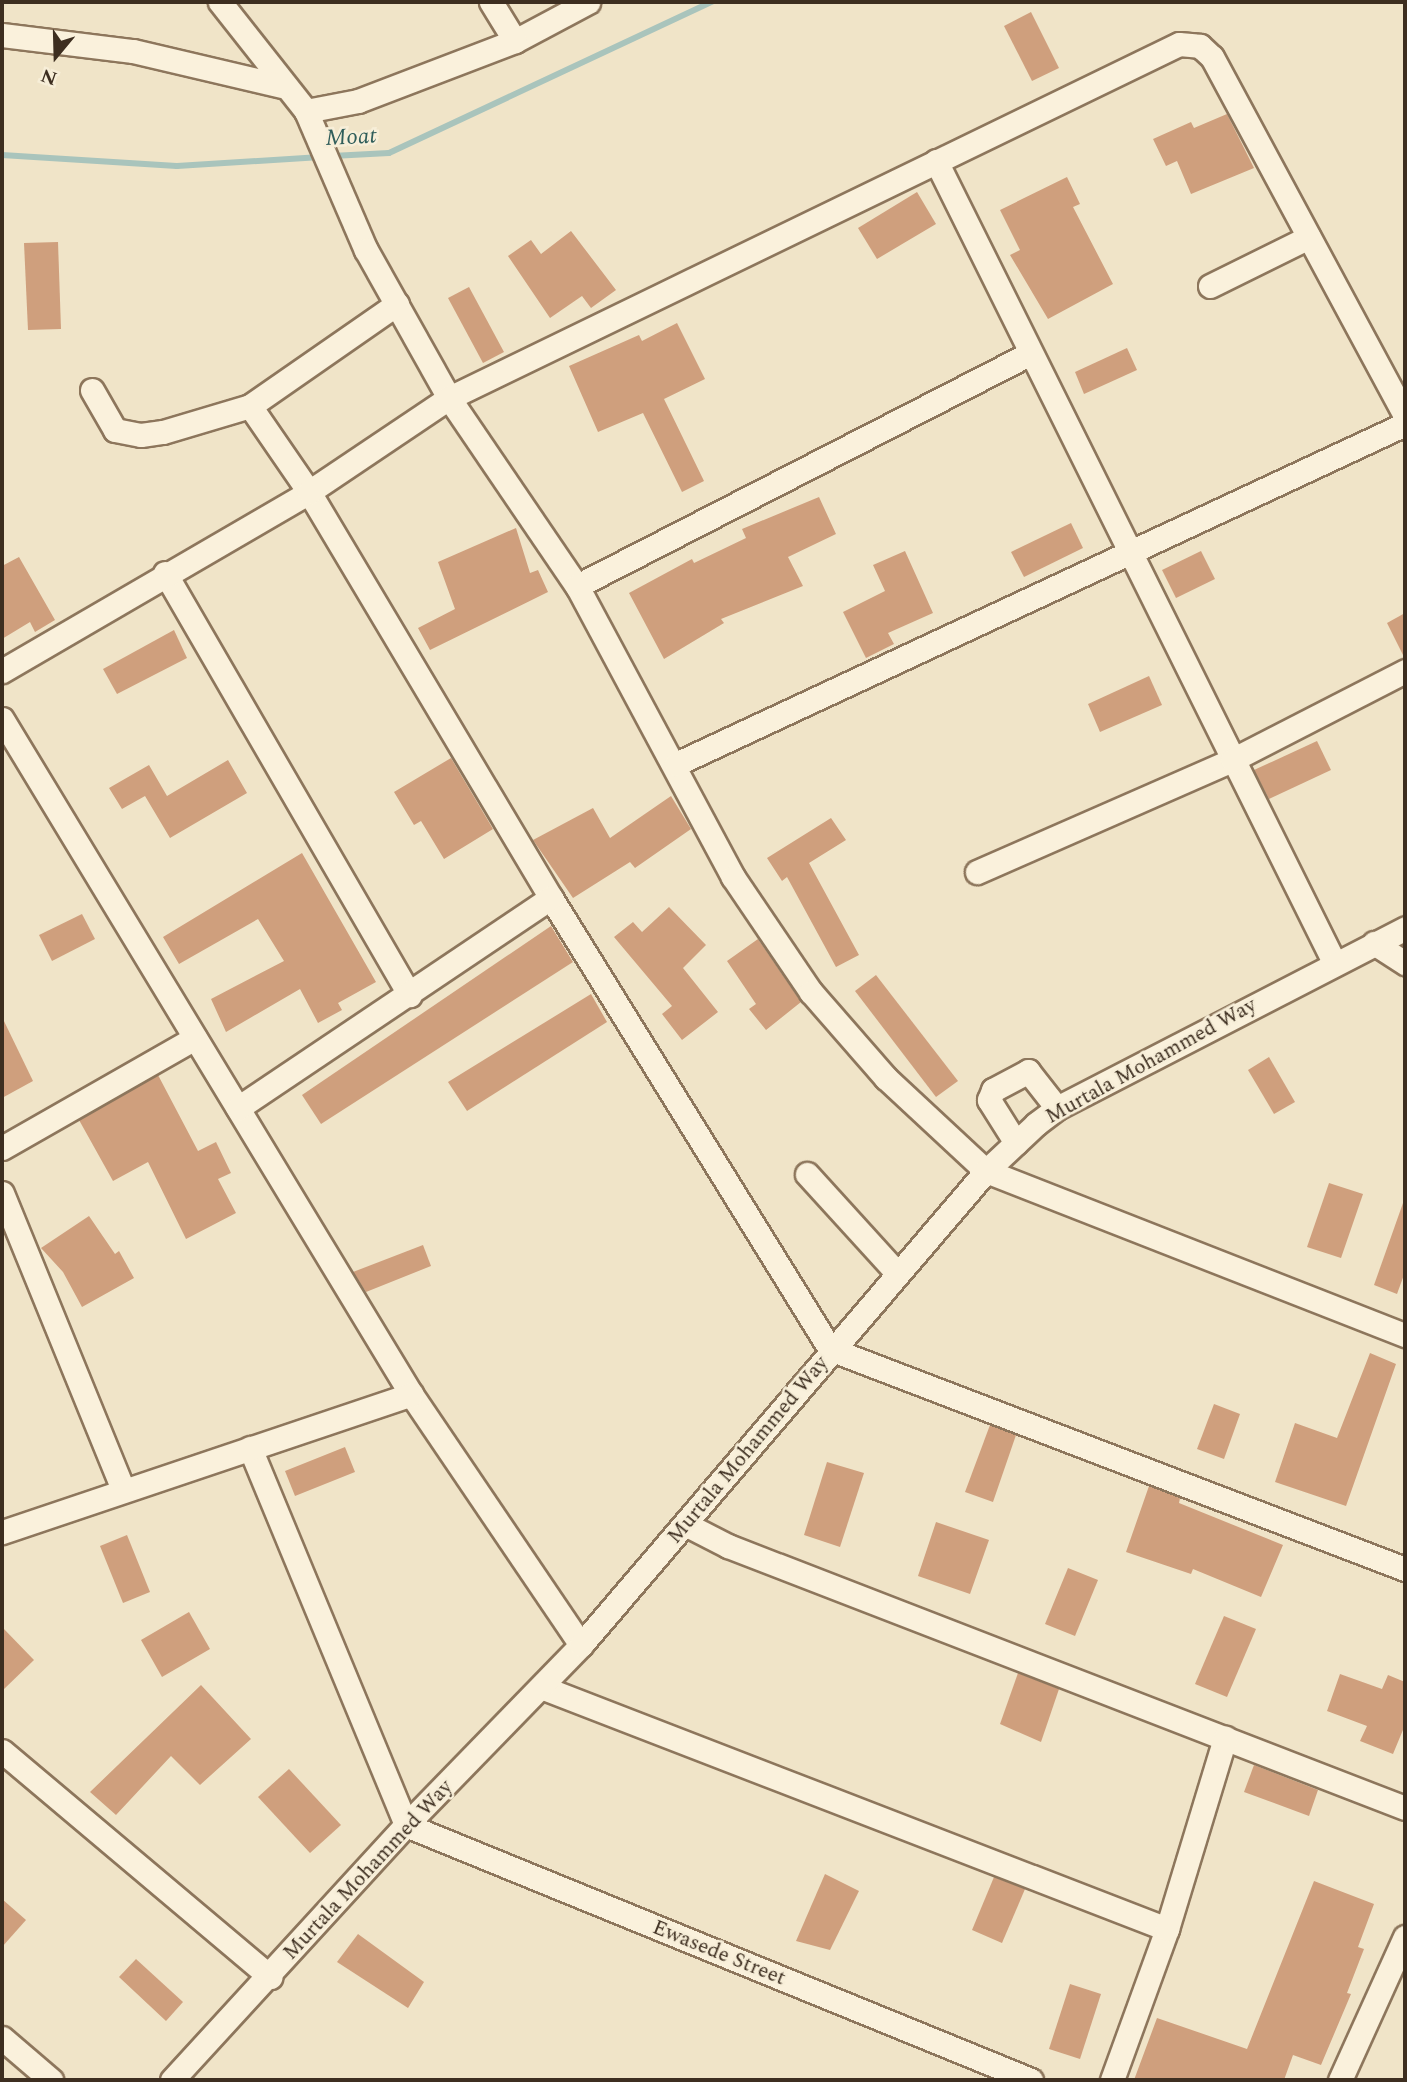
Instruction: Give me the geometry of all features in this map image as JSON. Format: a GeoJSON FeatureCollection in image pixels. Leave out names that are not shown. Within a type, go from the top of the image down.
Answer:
{"type":"FeatureCollection","features":[{"type":"Feature","properties":{"kind":"street"},"geometry":{"type":"LineString","coordinates":[[220,2],[282,86],[306,111],[366,250],[449,398],[577,586],[676,764],[733,877],[811,992],[886,1078],[986,1171],[1405,1335]]}},
{"type":"Feature","properties":{"kind":"street"},"geometry":{"type":"LineString","coordinates":[[491,2],[515,41]]}},
{"type":"Feature","properties":{"kind":"street"},"geometry":{"type":"LineString","coordinates":[[306,111],[358,101],[515,41],[588,2]]}},
{"type":"Feature","properties":{"kind":"street"},"geometry":{"type":"LineString","coordinates":[[2,35],[133,51],[282,86]]}},
{"type":"Feature","properties":{"kind":"street"},"geometry":{"type":"LineString","coordinates":[[2,671],[165,573],[309,492],[449,398],[1179,44],[1200,46],[1212,57],[1405,415]]}},
{"type":"Feature","properties":{"kind":"street"},"geometry":{"type":"LineString","coordinates":[[936,161],[1334,962]]}},
{"type":"Feature","properties":{"kind":"street"},"geometry":{"type":"LineString","coordinates":[[1210,286],[1309,237]]}},
{"type":"Feature","properties":{"kind":"street"},"geometry":{"type":"LineString","coordinates":[[92,390],[107,420],[128,435],[163,432],[250,406],[397,304]]}},
{"type":"Feature","properties":{"kind":"street"},"geometry":{"type":"LineString","coordinates":[[577,586],[1031,353]]}},
{"type":"Feature","properties":{"kind":"street"},"geometry":{"type":"LineString","coordinates":[[250,406],[309,492],[551,898],[830,1349],[1405,1569]]}},
{"type":"Feature","properties":{"kind":"street"},"geometry":{"type":"LineString","coordinates":[[676,764],[1128,550],[1405,424]]}},
{"type":"Feature","properties":{"kind":"street"},"geometry":{"type":"LineString","coordinates":[[165,573],[410,995]]}},
{"type":"Feature","properties":{"kind":"street"},"geometry":{"type":"LineString","coordinates":[[977,872],[1232,760],[1405,671]]}},
{"type":"Feature","properties":{"kind":"street"},"geometry":{"type":"LineString","coordinates":[[2,719],[411,1394],[581,1645]]}},
{"type":"Feature","properties":{"kind":"street"},"geometry":{"type":"LineString","coordinates":[[238,1108],[551,898]]}},
{"type":"Feature","properties":{"kind":"street","name":"Murtala Mohammed Way"},"geometry":{"type":"LineString","coordinates":[[180,2078],[406,1825],[581,1645],[687,1525],[830,1349],[986,1171],[1057,1108],[1334,962],[1405,928]]}},
{"type":"Feature","properties":{"kind":"street"},"geometry":{"type":"LineString","coordinates":[[1374,943],[1405,963]]}},
{"type":"Feature","properties":{"kind":"street"},"geometry":{"type":"LineString","coordinates":[[2,1149],[195,1038]]}},
{"type":"Feature","properties":{"kind":"street"},"geometry":{"type":"LineString","coordinates":[[1016,1143],[989,1100],[993,1090],[1028,1071],[1057,1108]]}},
{"type":"Feature","properties":{"kind":"street"},"geometry":{"type":"LineString","coordinates":[[807,1174],[897,1273]]}},
{"type":"Feature","properties":{"kind":"street"},"geometry":{"type":"LineString","coordinates":[[2,1193],[123,1490]]}},
{"type":"Feature","properties":{"kind":"street"},"geometry":{"type":"LineString","coordinates":[[2,1532],[411,1394]]}},
{"type":"Feature","properties":{"kind":"street"},"geometry":{"type":"LineString","coordinates":[[250,1448],[406,1825]]}},
{"type":"Feature","properties":{"kind":"street"},"geometry":{"type":"LineString","coordinates":[[687,1525],[728,1546],[1405,1808]]}},
{"type":"Feature","properties":{"kind":"street"},"geometry":{"type":"LineString","coordinates":[[541,1687],[1167,1928]]}},
{"type":"Feature","properties":{"kind":"street"},"geometry":{"type":"LineString","coordinates":[[1112,2080],[1167,1928],[1226,1738]]}},
{"type":"Feature","properties":{"kind":"street"},"geometry":{"type":"LineString","coordinates":[[2,1751],[270,1977]]}},
{"type":"Feature","properties":{"kind":"street","name":"Ewasede Street"},"geometry":{"type":"LineString","coordinates":[[406,1825],[1031,2080]]}},
{"type":"Feature","properties":{"kind":"street"},"geometry":{"type":"LineString","coordinates":[[1340,2080],[1405,1937]]}},
{"type":"Feature","properties":{"kind":"street"},"geometry":{"type":"LineString","coordinates":[[2,2038],[51,2080]]}},
{"type":"Feature","properties":{"kind":"building"},"geometry":{"type":"Polygon","coordinates":[[[1031,12],[1059,68],[1032,81],[1004,26],[1031,12]]]}},
{"type":"Feature","properties":{"kind":"building"},"geometry":{"type":"Polygon","coordinates":[[[1227,114],[1254,168],[1191,194],[1177,161],[1166,166],[1153,139],[1191,122],[1194,128],[1227,114]]]}},
{"type":"Feature","properties":{"kind":"building"},"geometry":{"type":"Polygon","coordinates":[[[1067,177],[1080,204],[1073,207],[1113,284],[1048,319],[1010,255],[1020,250],[1000,210],[1067,177]]]}},
{"type":"Feature","properties":{"kind":"building"},"geometry":{"type":"Polygon","coordinates":[[[917,192],[936,224],[877,259],[858,228],[917,192]]]}},
{"type":"Feature","properties":{"kind":"building"},"geometry":{"type":"Polygon","coordinates":[[[571,231],[616,290],[591,308],[582,296],[550,318],[508,256],[531,240],[541,254],[571,231]]]}},
{"type":"Feature","properties":{"kind":"building"},"geometry":{"type":"Polygon","coordinates":[[[58,242],[61,329],[28,330],[24,243],[58,242]]]}},
{"type":"Feature","properties":{"kind":"building"},"geometry":{"type":"Polygon","coordinates":[[[469,287],[504,352],[483,363],[448,298],[469,287]]]}},
{"type":"Feature","properties":{"kind":"building"},"geometry":{"type":"Polygon","coordinates":[[[677,323],[705,379],[664,399],[704,481],[682,492],[643,413],[598,432],[569,366],[639,335],[642,341],[677,323]]]}},
{"type":"Feature","properties":{"kind":"building"},"geometry":{"type":"Polygon","coordinates":[[[1127,348],[1137,370],[1084,394],[1075,372],[1127,348]]]}},
{"type":"Feature","properties":{"kind":"building"},"geometry":{"type":"Polygon","coordinates":[[[819,497],[836,534],[788,557],[803,586],[721,619],[724,623],[664,659],[629,593],[692,559],[694,563],[746,538],[742,529],[819,497]]]}},
{"type":"Feature","properties":{"kind":"building"},"geometry":{"type":"Polygon","coordinates":[[[1071,523],[1083,548],[1024,577],[1011,552],[1071,523]]]}},
{"type":"Feature","properties":{"kind":"building"},"geometry":{"type":"Polygon","coordinates":[[[516,528],[530,573],[538,570],[548,592],[430,650],[418,628],[455,609],[438,562],[516,528]]]}},
{"type":"Feature","properties":{"kind":"building"},"geometry":{"type":"Polygon","coordinates":[[[905,551],[933,613],[888,633],[894,644],[866,658],[843,612],[885,591],[873,565],[905,551]]]}},
{"type":"Feature","properties":{"kind":"building"},"geometry":{"type":"Polygon","coordinates":[[[1201,551],[1215,579],[1176,598],[1162,570],[1201,551]]]}},
{"type":"Feature","properties":{"kind":"building"},"geometry":{"type":"Polygon","coordinates":[[[19,557],[55,620],[35,632],[30,622],[2,639],[2,566],[19,557]]]}},
{"type":"Feature","properties":{"kind":"building"},"geometry":{"type":"Polygon","coordinates":[[[1405,613],[1405,657],[1404,657],[1387,623],[1405,613]]]}},
{"type":"Feature","properties":{"kind":"building"},"geometry":{"type":"Polygon","coordinates":[[[174,630],[187,658],[117,694],[103,669],[174,630]]]}},
{"type":"Feature","properties":{"kind":"building"},"geometry":{"type":"Polygon","coordinates":[[[1149,676],[1162,705],[1100,732],[1088,704],[1149,676]]]}},
{"type":"Feature","properties":{"kind":"building"},"geometry":{"type":"Polygon","coordinates":[[[1317,741],[1331,770],[1269,799],[1254,770],[1317,741]]]}},
{"type":"Feature","properties":{"kind":"building"},"geometry":{"type":"Polygon","coordinates":[[[451,758],[493,829],[444,859],[421,821],[414,825],[394,792],[451,758]]]}},
{"type":"Feature","properties":{"kind":"building"},"geometry":{"type":"Polygon","coordinates":[[[228,760],[247,793],[170,838],[145,796],[122,809],[109,788],[149,765],[167,796],[228,760]]]}},
{"type":"Feature","properties":{"kind":"building"},"geometry":{"type":"Polygon","coordinates":[[[671,796],[691,829],[635,868],[630,862],[573,898],[533,840],[593,808],[610,838],[671,796]]]}},
{"type":"Feature","properties":{"kind":"building"},"geometry":{"type":"Polygon","coordinates":[[[831,818],[846,840],[809,863],[859,955],[836,967],[787,877],[782,881],[767,858],[831,818]]]}},
{"type":"Feature","properties":{"kind":"building"},"geometry":{"type":"Polygon","coordinates":[[[302,853],[376,982],[338,1003],[342,1010],[318,1023],[300,989],[226,1032],[211,999],[284,961],[258,919],[179,964],[163,937],[302,853]]]}},
{"type":"Feature","properties":{"kind":"building"},"geometry":{"type":"Polygon","coordinates":[[[669,907],[706,945],[683,968],[718,1012],[682,1040],[662,1014],[672,1006],[614,937],[633,922],[642,932],[669,907]]]}},
{"type":"Feature","properties":{"kind":"building"},"geometry":{"type":"Polygon","coordinates":[[[82,914],[95,939],[52,961],[39,935],[82,914]]]}},
{"type":"Feature","properties":{"kind":"building"},"geometry":{"type":"Polygon","coordinates":[[[551,926],[573,962],[321,1124],[302,1095],[551,926]]]}},
{"type":"Feature","properties":{"kind":"building"},"geometry":{"type":"Polygon","coordinates":[[[758,939],[801,1002],[766,1030],[749,1009],[756,1004],[727,961],[758,939]]]}},
{"type":"Feature","properties":{"kind":"building"},"geometry":{"type":"Polygon","coordinates":[[[876,975],[958,1081],[936,1097],[855,991],[876,975]]]}},
{"type":"Feature","properties":{"kind":"building"},"geometry":{"type":"Polygon","coordinates":[[[591,994],[607,1022],[467,1111],[448,1082],[591,994]]]}},
{"type":"Feature","properties":{"kind":"building"},"geometry":{"type":"Polygon","coordinates":[[[2,1017],[33,1081],[2,1098],[2,1017]]]}},
{"type":"Feature","properties":{"kind":"building"},"geometry":{"type":"Polygon","coordinates":[[[1269,1057],[1295,1102],[1274,1114],[1248,1070],[1269,1057]]]}},
{"type":"Feature","properties":{"kind":"building"},"geometry":{"type":"Polygon","coordinates":[[[158,1075],[198,1151],[216,1142],[231,1173],[218,1179],[236,1213],[186,1239],[148,1162],[113,1181],[79,1120],[158,1075]]]}},
{"type":"Feature","properties":{"kind":"building"},"geometry":{"type":"Polygon","coordinates":[[[1329,1183],[1363,1194],[1341,1258],[1307,1247],[1329,1183]]]}},
{"type":"Feature","properties":{"kind":"building"},"geometry":{"type":"Polygon","coordinates":[[[1403,1203],[1405,1272],[1397,1294],[1374,1285],[1403,1203]]]}},
{"type":"Feature","properties":{"kind":"building"},"geometry":{"type":"Polygon","coordinates":[[[89,1216],[115,1254],[119,1251],[134,1278],[82,1307],[63,1272],[41,1248],[89,1216]]]}},
{"type":"Feature","properties":{"kind":"building"},"geometry":{"type":"Polygon","coordinates":[[[423,1245],[431,1266],[366,1292],[353,1272],[423,1245]]]}},
{"type":"Feature","properties":{"kind":"building"},"geometry":{"type":"Polygon","coordinates":[[[1370,1353],[1396,1364],[1346,1506],[1275,1482],[1295,1423],[1337,1438],[1370,1353]]]}},
{"type":"Feature","properties":{"kind":"building"},"geometry":{"type":"Polygon","coordinates":[[[1214,1404],[1240,1414],[1224,1459],[1197,1449],[1214,1404]]]}},
{"type":"Feature","properties":{"kind":"building"},"geometry":{"type":"Polygon","coordinates":[[[990,1425],[1016,1435],[993,1502],[965,1492],[990,1425]]]}},
{"type":"Feature","properties":{"kind":"building"},"geometry":{"type":"Polygon","coordinates":[[[345,1447],[355,1472],[295,1496],[285,1471],[345,1447]]]}},
{"type":"Feature","properties":{"kind":"building"},"geometry":{"type":"Polygon","coordinates":[[[827,1462],[864,1473],[840,1547],[804,1535],[827,1462]]]}},
{"type":"Feature","properties":{"kind":"building"},"geometry":{"type":"Polygon","coordinates":[[[1149,1486],[1180,1498],[1179,1503],[1283,1545],[1261,1597],[1193,1569],[1191,1574],[1126,1552],[1149,1486]]]}},
{"type":"Feature","properties":{"kind":"building"},"geometry":{"type":"Polygon","coordinates":[[[936,1522],[989,1540],[970,1594],[918,1576],[936,1522]]]}},
{"type":"Feature","properties":{"kind":"building"},"geometry":{"type":"Polygon","coordinates":[[[127,1535],[150,1592],[123,1603],[100,1546],[127,1535]]]}},
{"type":"Feature","properties":{"kind":"building"},"geometry":{"type":"Polygon","coordinates":[[[1068,1568],[1098,1580],[1075,1636],[1045,1624],[1068,1568]]]}},
{"type":"Feature","properties":{"kind":"building"},"geometry":{"type":"Polygon","coordinates":[[[189,1612],[210,1649],[162,1677],[141,1640],[189,1612]]]}},
{"type":"Feature","properties":{"kind":"building"},"geometry":{"type":"Polygon","coordinates":[[[1224,1616],[1256,1629],[1227,1697],[1195,1684],[1224,1616]]]}},
{"type":"Feature","properties":{"kind":"building"},"geometry":{"type":"Polygon","coordinates":[[[2,1627],[34,1660],[2,1691],[2,1627]]]}},
{"type":"Feature","properties":{"kind":"building"},"geometry":{"type":"Polygon","coordinates":[[[1018,1673],[1059,1689],[1041,1742],[1000,1724],[1018,1673]]]}},
{"type":"Feature","properties":{"kind":"building"},"geometry":{"type":"Polygon","coordinates":[[[1340,1674],[1382,1689],[1388,1675],[1405,1682],[1405,1725],[1393,1754],[1360,1741],[1367,1726],[1327,1711],[1340,1674]]]}},
{"type":"Feature","properties":{"kind":"building"},"geometry":{"type":"Polygon","coordinates":[[[201,1685],[251,1739],[200,1785],[171,1756],[116,1815],[90,1792],[201,1685]]]}},
{"type":"Feature","properties":{"kind":"building"},"geometry":{"type":"Polygon","coordinates":[[[1254,1765],[1318,1790],[1309,1816],[1244,1792],[1254,1765]]]}},
{"type":"Feature","properties":{"kind":"building"},"geometry":{"type":"Polygon","coordinates":[[[289,1769],[341,1825],[310,1853],[258,1797],[289,1769]]]}},
{"type":"Feature","properties":{"kind":"building"},"geometry":{"type":"Polygon","coordinates":[[[825,1874],[859,1891],[830,1950],[796,1941],[825,1874]]]}},
{"type":"Feature","properties":{"kind":"building"},"geometry":{"type":"Polygon","coordinates":[[[994,1877],[1025,1889],[1002,1943],[972,1930],[994,1877]]]}},
{"type":"Feature","properties":{"kind":"building"},"geometry":{"type":"Polygon","coordinates":[[[1314,1881],[1374,1904],[1358,1947],[1364,1949],[1347,1993],[1351,1994],[1321,2065],[1293,2055],[1284,2080],[1134,2080],[1157,2018],[1247,2049],[1314,1881]]]}},
{"type":"Feature","properties":{"kind":"building"},"geometry":{"type":"Polygon","coordinates":[[[2,1899],[26,1920],[2,1947],[2,1899]]]}},
{"type":"Feature","properties":{"kind":"building"},"geometry":{"type":"Polygon","coordinates":[[[358,1934],[424,1982],[408,2008],[337,1962],[358,1934]]]}},
{"type":"Feature","properties":{"kind":"building"},"geometry":{"type":"Polygon","coordinates":[[[136,1959],[183,2002],[166,2021],[119,1977],[136,1959]]]}},
{"type":"Feature","properties":{"kind":"building"},"geometry":{"type":"Polygon","coordinates":[[[1070,1984],[1101,1994],[1080,2059],[1049,2049],[1070,1984]]]}},
{"type":"Feature","properties":{"kind":"waterway","name":"Moat"},"geometry":{"type":"LineString","coordinates":[[332,156],[389,153],[712,2]]}},
{"type":"Feature","properties":{"kind":"waterway","name":"Moat"},"geometry":{"type":"LineString","coordinates":[[2,155],[177,166],[321,157]]}}]}
